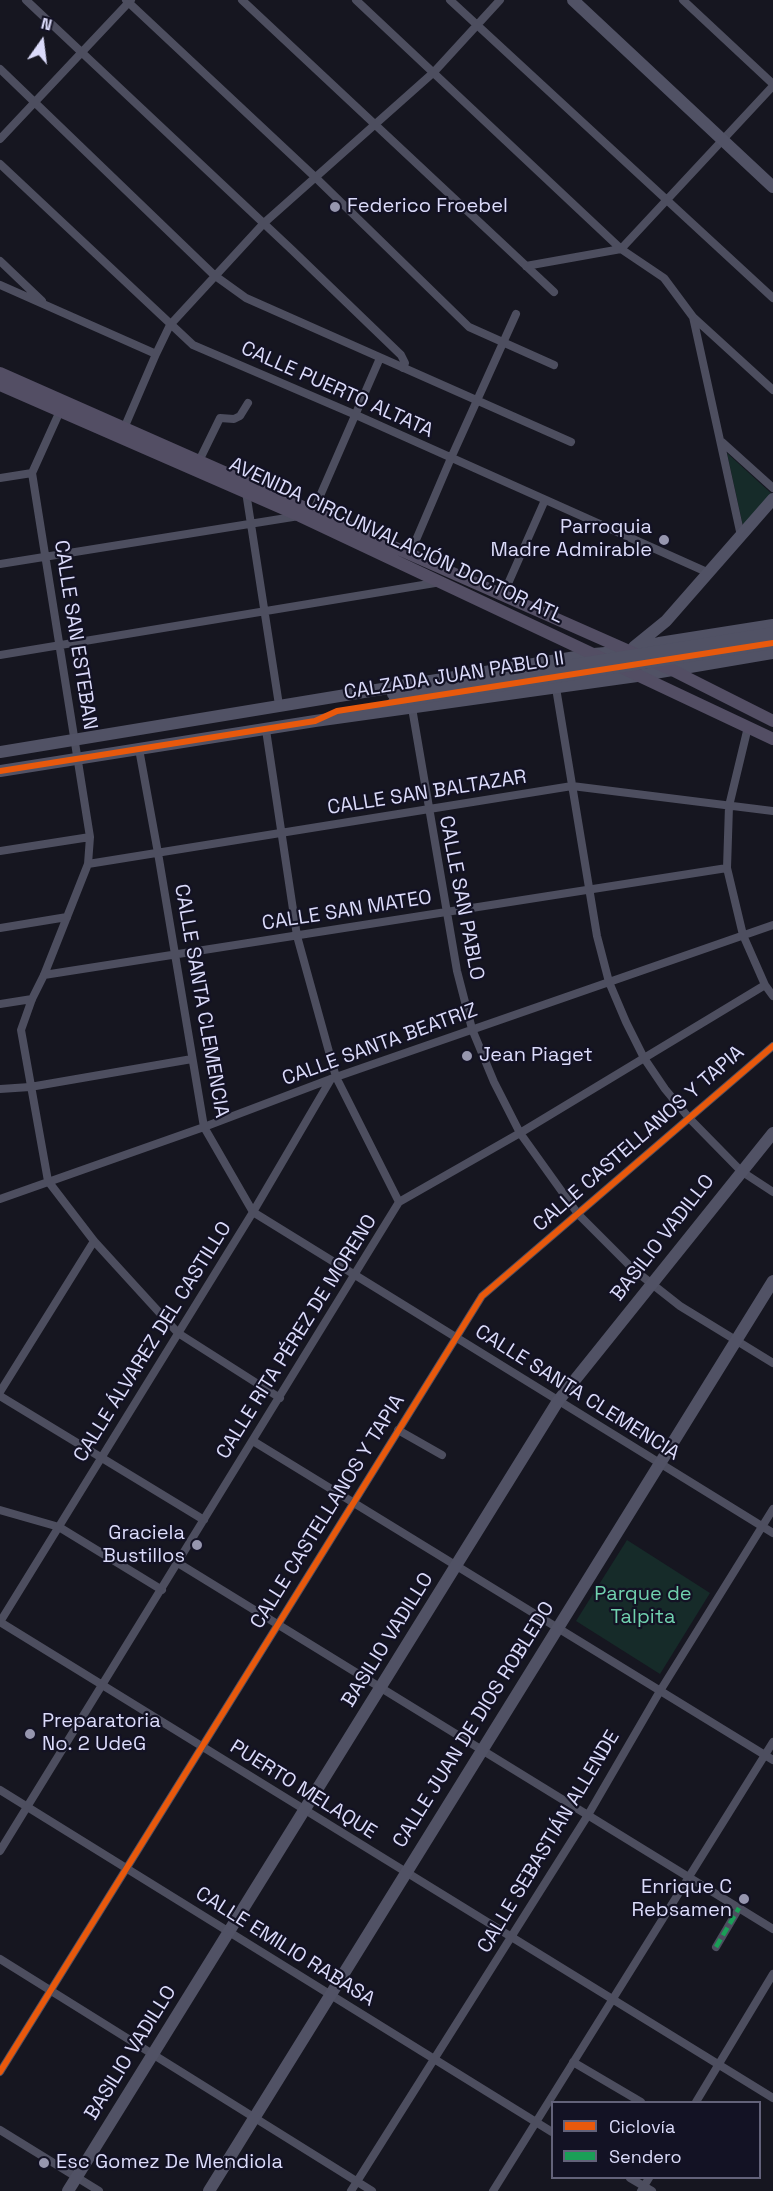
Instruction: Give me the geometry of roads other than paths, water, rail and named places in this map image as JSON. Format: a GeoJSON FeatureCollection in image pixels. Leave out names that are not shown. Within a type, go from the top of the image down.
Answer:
{"type":"FeatureCollection","features":[{"type":"Feature","properties":{"kind":"main road","name":"AVENIDA CIRCUNVALACIÓN DOCTOR ATL"},"geometry":{"type":"LineString","coordinates":[[0,373],[246,492],[443,582],[773,739]]}},
{"type":"Feature","properties":{"kind":"main road","name":"AVENIDA CIRCUNVALACIÓN DOCTOR ATL"},"geometry":{"type":"LineString","coordinates":[[3,388],[199,461],[672,670],[773,720]]}},
{"type":"Feature","properties":{"kind":"street"},"geometry":{"type":"LineString","coordinates":[[26,0],[264,223],[400,355],[405,363],[403,368]]}},
{"type":"Feature","properties":{"kind":"street"},"geometry":{"type":"LineString","coordinates":[[242,0],[554,292]]}},
{"type":"Feature","properties":{"kind":"street"},"geometry":{"type":"LineString","coordinates":[[356,0],[621,249],[664,278],[693,317],[773,390]]}},
{"type":"Feature","properties":{"kind":"street"},"geometry":{"type":"LineString","coordinates":[[450,0],[771,294]]}},
{"type":"Feature","properties":{"kind":"street"},"geometry":{"type":"LineString","coordinates":[[123,432],[170,325],[264,223],[434,72],[500,0]]}},
{"type":"Feature","properties":{"kind":"street"},"geometry":{"type":"LineString","coordinates":[[573,0],[773,187]]}},
{"type":"Feature","properties":{"kind":"street"},"geometry":{"type":"LineString","coordinates":[[526,266],[621,249],[773,85],[683,0]]}},
{"type":"Feature","properties":{"kind":"street"},"geometry":{"type":"LineString","coordinates":[[0,139],[129,1],[469,327],[554,365]]}},
{"type":"Feature","properties":{"kind":"street"},"geometry":{"type":"LineString","coordinates":[[0,69],[214,275],[246,298],[571,442]]}},
{"type":"Feature","properties":{"kind":"street","name":"CALLE PUERTO ALTATA"},"geometry":{"type":"LineString","coordinates":[[0,164],[193,345],[356,415],[709,573]]}},
{"type":"Feature","properties":{"kind":"street"},"geometry":{"type":"LineString","coordinates":[[0,261],[47,306]]}},
{"type":"Feature","properties":{"kind":"street"},"geometry":{"type":"LineString","coordinates":[[0,285],[156,354]]}},
{"type":"Feature","properties":{"kind":"street"},"geometry":{"type":"LineString","coordinates":[[410,554],[516,314]]}},
{"type":"Feature","properties":{"kind":"street"},"geometry":{"type":"LineString","coordinates":[[693,317],[741,536]]}},
{"type":"Feature","properties":{"kind":"street"},"geometry":{"type":"LineString","coordinates":[[314,512],[380,358]]}},
{"type":"Feature","properties":{"kind":"street"},"geometry":{"type":"LineString","coordinates":[[199,461],[220,418],[234,419],[240,416],[248,403]]}},
{"type":"Feature","properties":{"kind":"street"},"geometry":{"type":"LineString","coordinates":[[0,478],[33,473],[60,411]]}},
{"type":"Feature","properties":{"kind":"street"},"geometry":{"type":"LineString","coordinates":[[722,442],[773,488]]}},
{"type":"Feature","properties":{"kind":"street","name":"CALLE SAN ESTEBAN"},"geometry":{"type":"LineString","coordinates":[[33,473],[90,837],[88,864],[21,1030],[48,1181],[94,1241],[178,1333],[280,1398]]}},
{"type":"Feature","properties":{"kind":"street"},"geometry":{"type":"LineString","coordinates":[[246,492],[279,705]]}},
{"type":"Feature","properties":{"kind":"street"},"geometry":{"type":"LineString","coordinates":[[628,651],[659,628],[773,499]]}},
{"type":"Feature","properties":{"kind":"street"},"geometry":{"type":"LineString","coordinates":[[503,596],[545,500]]}},
{"type":"Feature","properties":{"kind":"street"},"geometry":{"type":"LineString","coordinates":[[0,564],[300,516]]}},
{"type":"Feature","properties":{"kind":"street"},"geometry":{"type":"LineString","coordinates":[[0,655],[443,582]]}},
{"type":"Feature","properties":{"kind":"street","name":"CALZADA JUAN PABLO II"},"geometry":{"type":"LineString","coordinates":[[0,752],[594,654],[628,651],[659,643],[773,625]]}},
{"type":"Feature","properties":{"kind":"street","name":"CALZADA JUAN PABLO II"},"geometry":{"type":"LineString","coordinates":[[315,721],[337,711],[394,698],[773,633]]}},
{"type":"Feature","properties":{"kind":"street"},"geometry":{"type":"LineString","coordinates":[[695,638],[689,653],[699,666]]}},
{"type":"Feature","properties":{"kind":"street","name":"CALZADA JUAN PABLO II"},"geometry":{"type":"LineString","coordinates":[[307,702],[394,698],[773,643]]}},
{"type":"Feature","properties":{"kind":"street","name":"CALZADA JUAN PABLO II"},"geometry":{"type":"LineString","coordinates":[[0,771],[315,721],[637,676],[773,653]]}},
{"type":"Feature","properties":{"kind":"street"},"geometry":{"type":"LineString","coordinates":[[574,658],[583,663],[586,668],[587,674],[583,684]]}},
{"type":"Feature","properties":{"kind":"street"},"geometry":{"type":"LineString","coordinates":[[556,688],[597,936],[609,982],[626,1022],[644,1058],[665,1089],[689,1118],[741,1171],[773,1192]]}},
{"type":"Feature","properties":{"kind":"street","name":"CALLE SAN PABLO"},"geometry":{"type":"LineString","coordinates":[[412,708],[457,971],[472,1029],[494,1082],[520,1132],[578,1214],[651,1285],[680,1306],[773,1363]]}},
{"type":"Feature","properties":{"kind":"street"},"geometry":{"type":"LineString","coordinates":[[748,727],[729,806],[727,867],[743,935],[765,985],[773,996]]}},
{"type":"Feature","properties":{"kind":"street"},"geometry":{"type":"LineString","coordinates":[[266,730],[297,936],[334,1078],[399,1202]]}},
{"type":"Feature","properties":{"kind":"street","name":"CALLE SANTA CLEMENCIA"},"geometry":{"type":"LineString","coordinates":[[139,750],[176,954],[204,1127],[253,1212],[773,1533]]}},
{"type":"Feature","properties":{"kind":"street","name":"CALLE SAN BALTAZAR"},"geometry":{"type":"LineString","coordinates":[[88,864],[572,786],[773,811]]}},
{"type":"Feature","properties":{"kind":"street"},"geometry":{"type":"LineString","coordinates":[[0,851],[90,837]]}},
{"type":"Feature","properties":{"kind":"street","name":"CALLE SAN MATEO"},"geometry":{"type":"LineString","coordinates":[[44,975],[727,867]]}},
{"type":"Feature","properties":{"kind":"street"},"geometry":{"type":"LineString","coordinates":[[0,928],[67,917]]}},
{"type":"Feature","properties":{"kind":"street","name":"CALLE SANTA BEATRIZ"},"geometry":{"type":"LineString","coordinates":[[0,1199],[472,1029],[773,925]]}},
{"type":"Feature","properties":{"kind":"street","name":"CALLE RITA PÉREZ DE MORENO"},"geometry":{"type":"LineString","coordinates":[[0,1851],[399,1202],[765,985]]}},
{"type":"Feature","properties":{"kind":"street"},"geometry":{"type":"LineString","coordinates":[[0,1004],[32,999]]}},
{"type":"Feature","properties":{"kind":"street","name":"CALLE CASTELLANOS Y TAPIA"},"geometry":{"type":"LineString","coordinates":[[0,2072],[456,1337],[489,1289],[773,1046]]}},
{"type":"Feature","properties":{"kind":"street"},"geometry":{"type":"LineString","coordinates":[[0,1089],[30,1087],[192,1059]]}},
{"type":"Feature","properties":{"kind":"street","name":"CALLE ÁLVAREZ DEL CASTILLO"},"geometry":{"type":"LineString","coordinates":[[0,1622],[334,1078]]}},
{"type":"Feature","properties":{"kind":"street","name":"BASILIO VADILLO"},"geometry":{"type":"LineString","coordinates":[[68,2191],[558,1401],[773,1133]]}},
{"type":"Feature","properties":{"kind":"street"},"geometry":{"type":"LineString","coordinates":[[94,1241],[0,1394],[204,1521]]}},
{"type":"Feature","properties":{"kind":"street","name":"CALLE JUAN DE DIOS ROBLEDO"},"geometry":{"type":"LineString","coordinates":[[209,2191],[773,1281]]}},
{"type":"Feature","properties":{"kind":"street"},"geometry":{"type":"LineString","coordinates":[[398,1430],[442,1455]]}},
{"type":"Feature","properties":{"kind":"street"},"geometry":{"type":"LineString","coordinates":[[253,1441],[769,1757]]}},
{"type":"Feature","properties":{"kind":"street","name":"CALLE SEBASTIÁN ALLENDE"},"geometry":{"type":"LineString","coordinates":[[351,2191],[512,1938],[588,1815],[660,1690],[773,1509]]}},
{"type":"Feature","properties":{"kind":"street"},"geometry":{"type":"LineString","coordinates":[[0,1510],[59,1527],[162,1590]]}},
{"type":"Feature","properties":{"kind":"street"},"geometry":{"type":"LineString","coordinates":[[178,1563],[773,1929]]}},
{"type":"Feature","properties":{"kind":"street","name":"PUERTO MELAQUE"},"geometry":{"type":"LineString","coordinates":[[0,1622],[773,2098]]}},
{"type":"Feature","properties":{"kind":"street"},"geometry":{"type":"LineString","coordinates":[[493,2191],[613,1998],[769,1757],[773,1742]]}},
{"type":"Feature","properties":{"kind":"street","name":"CALLE EMILIO RABASA"},"geometry":{"type":"LineString","coordinates":[[0,1790],[551,2131]]}},
{"type":"Feature","properties":{"kind":"street"},"geometry":{"type":"LineString","coordinates":[[716,1947],[739,1908]]}},
{"type":"Feature","properties":{"kind":"street"},"geometry":{"type":"LineString","coordinates":[[0,1959],[372,2191]]}},
{"type":"Feature","properties":{"kind":"street"},"geometry":{"type":"LineString","coordinates":[[697,2101],[773,1974]]}},
{"type":"Feature","properties":{"kind":"street"},"geometry":{"type":"LineString","coordinates":[[573,2062],[637,2101]]}},
{"type":"Feature","properties":{"kind":"street"},"geometry":{"type":"LineString","coordinates":[[0,2130],[99,2191]]}},
{"type":"Feature","properties":{"kind":"street"},"geometry":{"type":"LineString","coordinates":[[643,2188],[652,2191]]}},
{"type":"Feature","properties":{"kind":"place","name":"Federico Froebel"},"geometry":{"type":"Point","coordinates":[335,207]}},
{"type":"Feature","properties":{"kind":"place","name":"Parroquia Madre Admirable"},"geometry":{"type":"Point","coordinates":[664,540]}},
{"type":"Feature","properties":{"kind":"place","name":"Jean Piaget"},"geometry":{"type":"Point","coordinates":[467,1056]}},
{"type":"Feature","properties":{"kind":"place","name":"Graciela Bustillos"},"geometry":{"type":"Point","coordinates":[197,1545]}},
{"type":"Feature","properties":{"kind":"place","name":"Preparatoria No. 2 UdeG"},"geometry":{"type":"Point","coordinates":[30,1734]}},
{"type":"Feature","properties":{"kind":"place","name":"Enrique C Rebsamen"},"geometry":{"type":"Point","coordinates":[744,1899]}},
{"type":"Feature","properties":{"kind":"place","name":"Esc Gomez De Mendiola"},"geometry":{"type":"Point","coordinates":[44,2163]}},
{"type":"Feature","properties":{"kind":"park label","name":"Parque de Talpita"},"geometry":{"type":"Point","coordinates":[643,1606]}}]}
